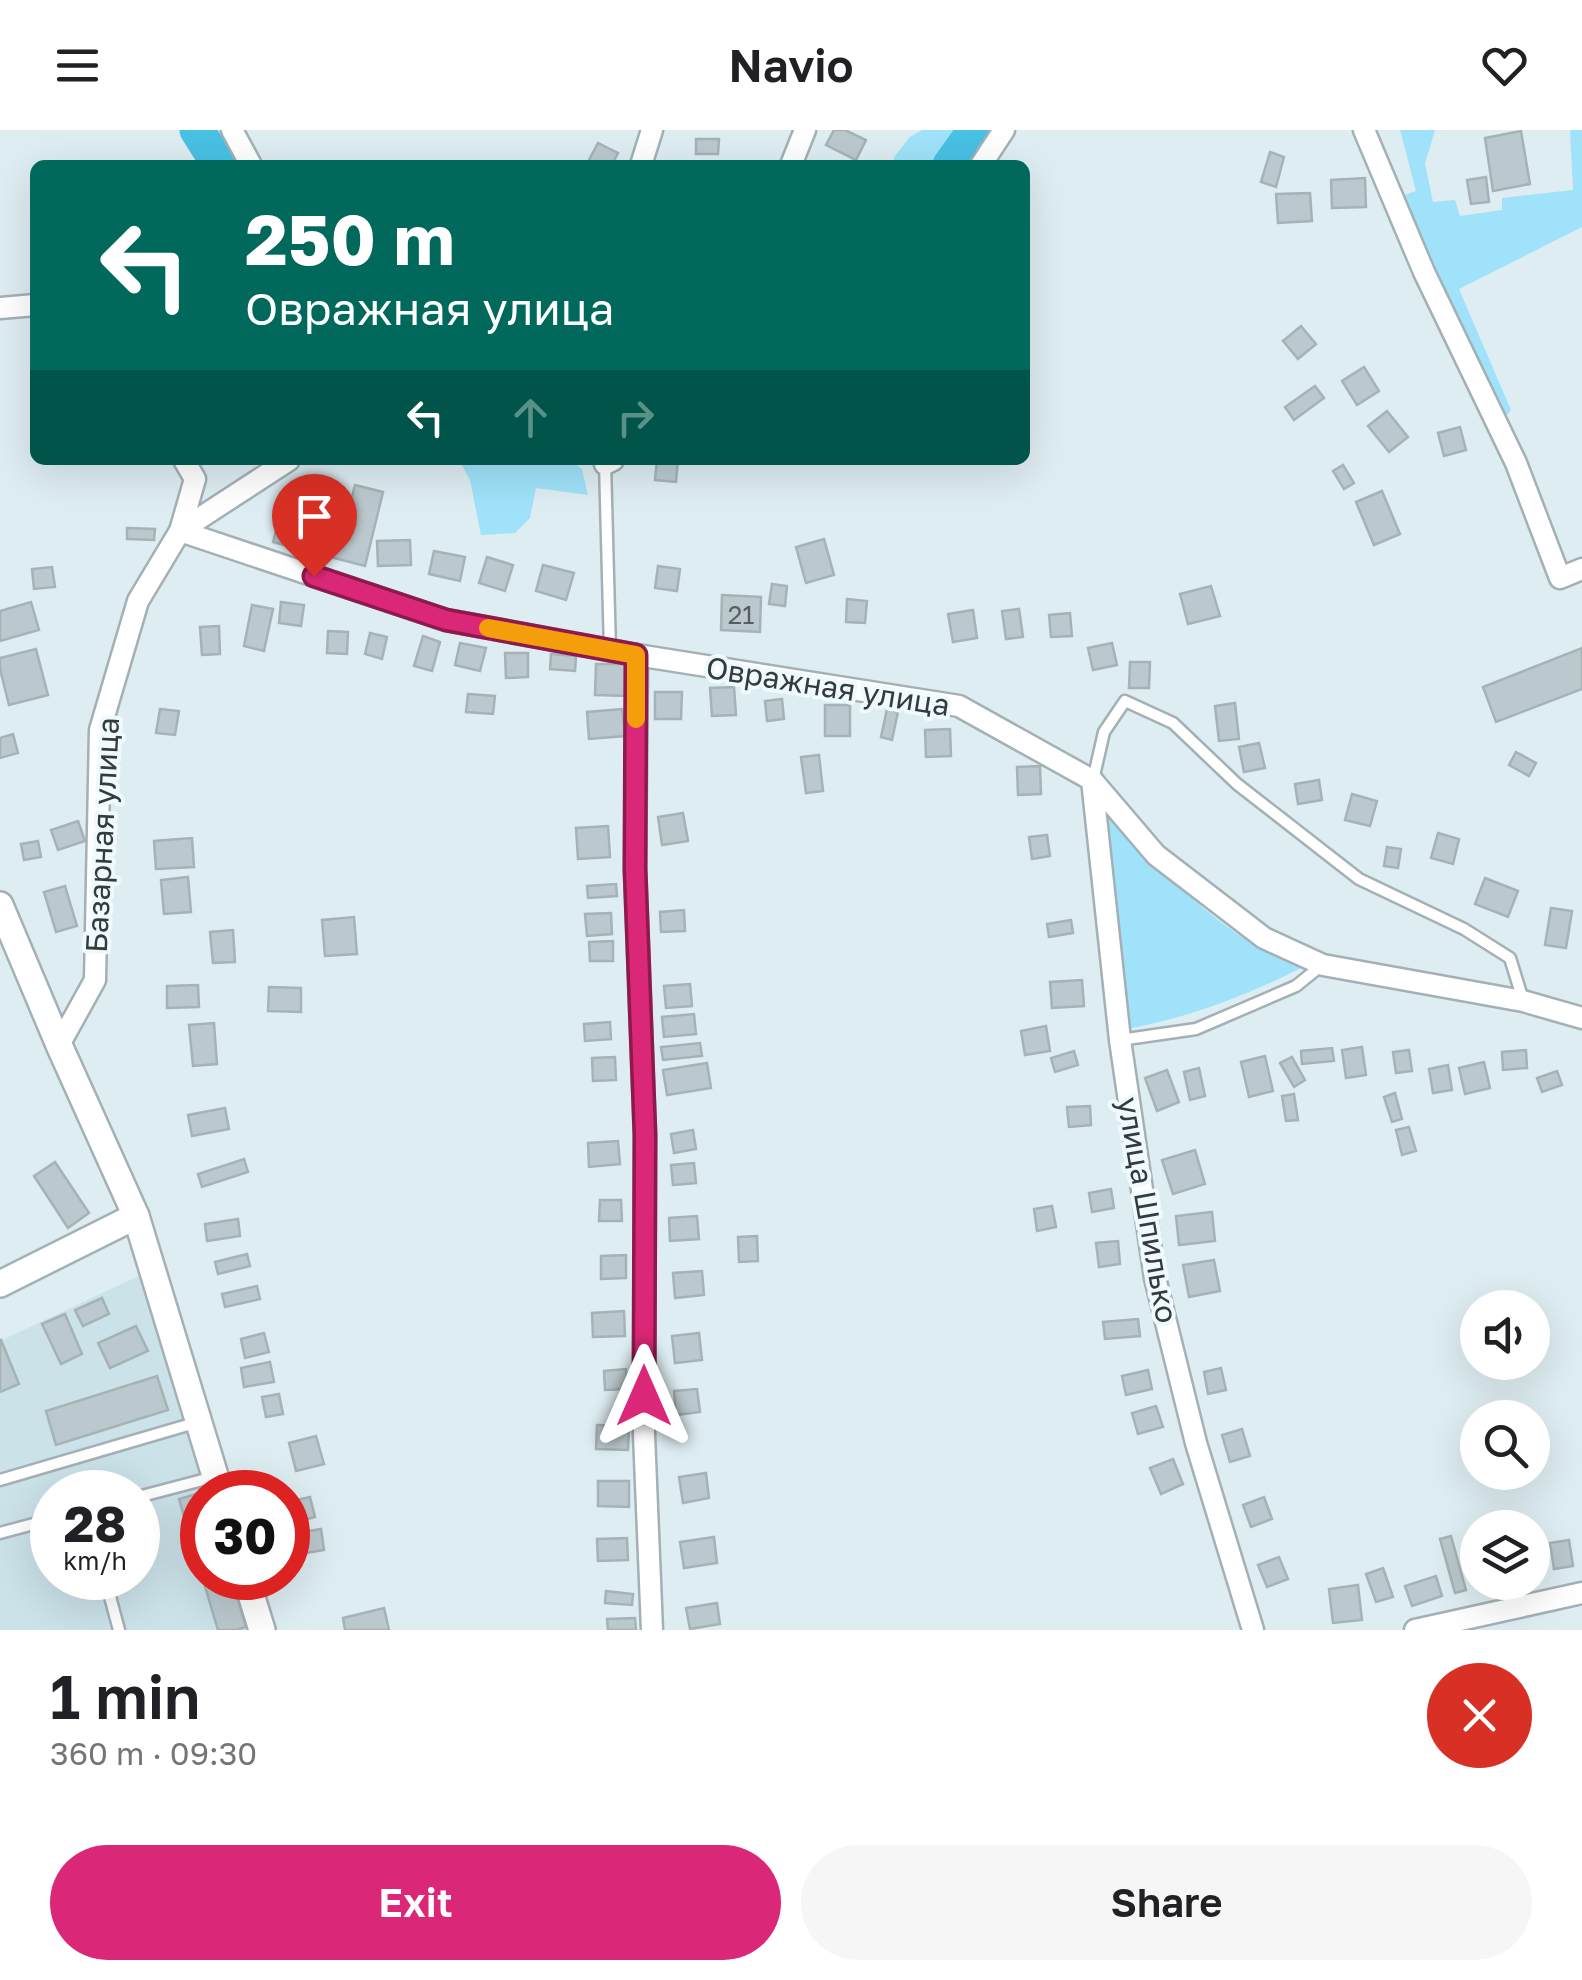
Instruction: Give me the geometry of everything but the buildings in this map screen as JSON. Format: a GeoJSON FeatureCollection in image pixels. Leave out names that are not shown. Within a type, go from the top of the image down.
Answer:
{"type":"FeatureCollection","features":[{"type":"Feature","properties":{"kind":"street"},"geometry":{"type":"LineString","coordinates":[[232,130],[248,160]]}},
{"type":"Feature","properties":{"kind":"street"},"geometry":{"type":"LineString","coordinates":[[643,160],[652,130]]}},
{"type":"Feature","properties":{"kind":"street"},"geometry":{"type":"LineString","coordinates":[[793,160],[805,130]]}},
{"type":"Feature","properties":{"kind":"street"},"geometry":{"type":"LineString","coordinates":[[984,160],[1004,130]]}},
{"type":"Feature","properties":{"kind":"street"},"geometry":{"type":"LineString","coordinates":[[1364,130],[1424,272],[1516,463],[1560,578],[1582,568]]}},
{"type":"Feature","properties":{"kind":"street"},"geometry":{"type":"LineString","coordinates":[[0,308],[30,305]]}},
{"type":"Feature","properties":{"kind":"street","name":"Базарная улица"},"geometry":{"type":"LineString","coordinates":[[60,1045],[95,980],[100,730],[138,601],[180,531],[196,479],[187,465]]}},
{"type":"Feature","properties":{"kind":"street"},"geometry":{"type":"LineString","coordinates":[[180,531],[281,465]]}},
{"type":"Feature","properties":{"kind":"street","name":"Овражная улица"},"geometry":{"type":"LineString","coordinates":[[180,531],[446,620],[636,655],[959,706],[1092,780],[1156,855],[1264,938],[1323,964],[1523,1001],[1582,1018]]}},
{"type":"Feature","properties":{"kind":"street"},"geometry":{"type":"LineString","coordinates":[[636,655],[635,869],[645,1135],[644,1434],[652,1630]]}},
{"type":"Feature","properties":{"kind":"street","name":"улица Шпилько"},"geometry":{"type":"LineString","coordinates":[[1092,780],[1120,1040],[1154,1278],[1196,1443],[1254,1630]]}},
{"type":"Feature","properties":{"kind":"street"},"geometry":{"type":"LineString","coordinates":[[2,917],[136,1216],[214,1470]]}},
{"type":"Feature","properties":{"kind":"street"},"geometry":{"type":"LineString","coordinates":[[0,1284],[136,1216]]}},
{"type":"Feature","properties":{"kind":"street"},"geometry":{"type":"LineString","coordinates":[[1416,1630],[1582,1593]]}},
{"type":"Feature","properties":{"kind":"street"},"geometry":{"type":"LineString","coordinates":[[253,1600],[262,1630]]}},
{"type":"Feature","properties":{"kind":"lane"},"geometry":{"type":"LineString","coordinates":[[608,465],[610,650]]}},
{"type":"Feature","properties":{"kind":"lane"},"geometry":{"type":"LineString","coordinates":[[1092,780],[1104,732],[1125,700],[1173,723],[1236,784],[1359,879],[1464,929],[1510,958],[1523,1001]]}},
{"type":"Feature","properties":{"kind":"lane"},"geometry":{"type":"LineString","coordinates":[[1120,1040],[1196,1029],[1296,986],[1323,964]]}},
{"type":"Feature","properties":{"kind":"lane"},"geometry":{"type":"LineString","coordinates":[[0,1480],[199,1422]]}},
{"type":"Feature","properties":{"kind":"lane"},"geometry":{"type":"LineString","coordinates":[[0,1533],[30,1525]]}},
{"type":"Feature","properties":{"kind":"lane"},"geometry":{"type":"LineString","coordinates":[[110,1600],[119,1630]]}},
{"type":"Feature","properties":{"kind":"shaded area"},"geometry":{"type":"Polygon","coordinates":[[[188,130],[216,130],[235,160],[202,160],[188,130]]]}},
{"type":"Feature","properties":{"kind":"shaded area"},"geometry":{"type":"Polygon","coordinates":[[[922,130],[992,130],[973,160],[894,160],[910,137],[922,130]]]}},
{"type":"Feature","properties":{"kind":"shaded area"},"geometry":{"type":"Polygon","coordinates":[[[1400,130],[1435,130],[1425,164],[1433,202],[1455,200],[1460,216],[1502,210],[1502,198],[1573,190],[1570,130],[1582,130],[1582,227],[1459,289],[1511,410],[1501,423],[1399,197],[1416,191],[1400,130]]]}},
{"type":"Feature","properties":{"kind":"shaded area"},"geometry":{"type":"Polygon","coordinates":[[[462,465],[577,465],[582,469],[588,495],[536,488],[530,518],[515,533],[481,535],[470,480],[462,465]]]}},
{"type":"Feature","properties":{"kind":"shaded area"},"geometry":{"type":"Polygon","coordinates":[[[1107,813],[1212,916],[1253,944],[1303,967],[1217,1004],[1127,1029],[1107,813]]]}},
{"type":"Feature","properties":{"kind":"shaded area"},"geometry":{"type":"Polygon","coordinates":[[[147,1272],[201,1470],[180,1470],[180,1600],[239,1600],[248,1630],[0,1630],[0,1341],[147,1272]]]}},
{"type":"Feature","properties":{"kind":"waterway"},"geometry":{"type":"LineString","coordinates":[[197,130],[216,160]]}},
{"type":"Feature","properties":{"kind":"waterway"},"geometry":{"type":"LineString","coordinates":[[954,160],[975,130]]}},
{"type":"Feature","properties":{"kind":"slow traffic"},"geometry":{"type":"LineString","coordinates":[[488,628],[636,655],[636,719]]}},
{"type":"Feature","properties":{"kind":"route"},"geometry":{"type":"LineString","coordinates":[[314,576],[446,620],[636,655],[635,869],[645,1135],[644,1396]]}}]}
